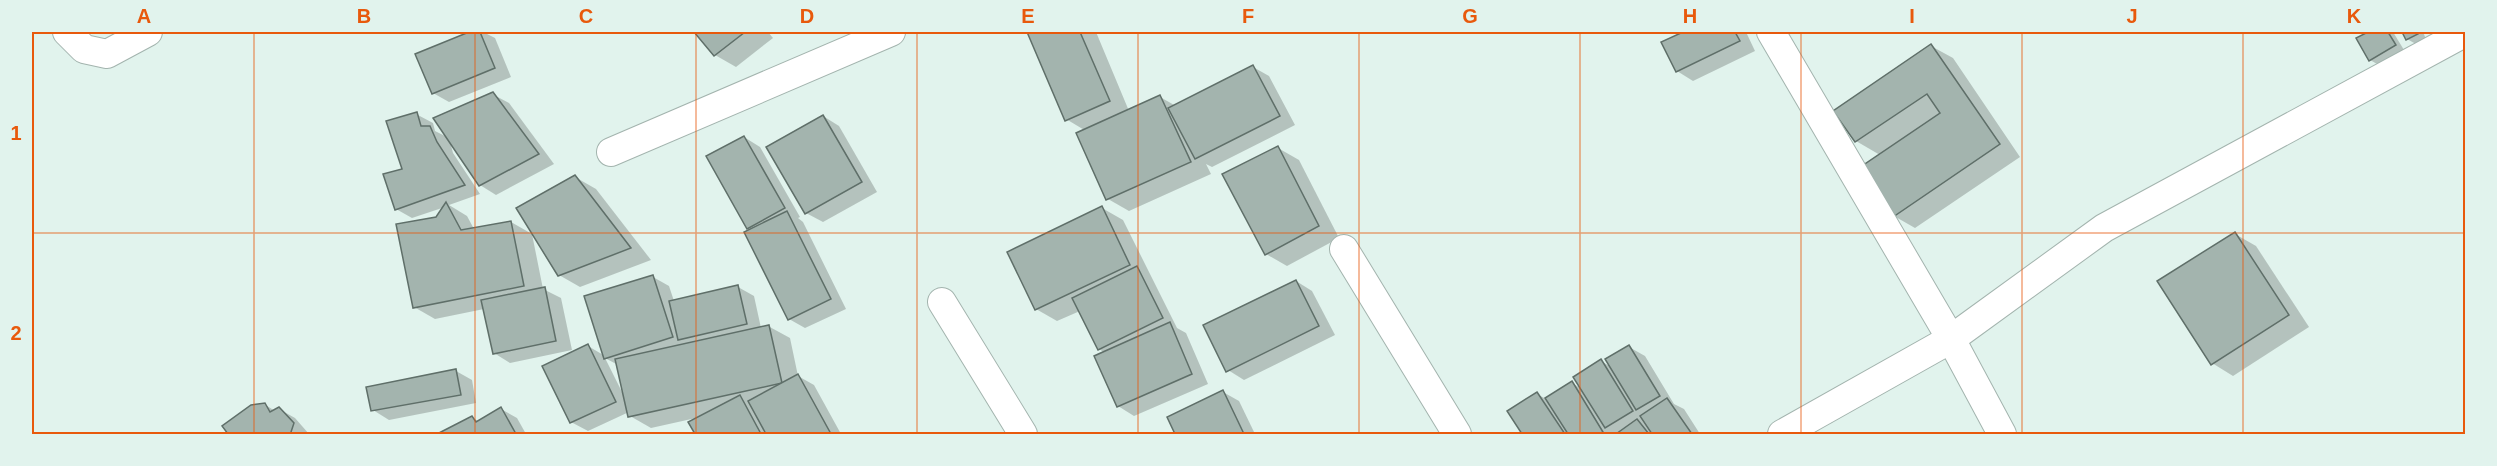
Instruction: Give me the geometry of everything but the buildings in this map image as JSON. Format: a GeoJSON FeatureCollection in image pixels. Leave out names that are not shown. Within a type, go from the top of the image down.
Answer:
{"type":"FeatureCollection","features":[{"type":"Feature","properties":{"kind":"street"},"geometry":{"type":"LineString","coordinates":[[67,32],[84,49],[107,54],[148,32]]}},
{"type":"Feature","properties":{"kind":"street"},"geometry":{"type":"LineString","coordinates":[[612,152],[891,32]]}},
{"type":"Feature","properties":{"kind":"street"},"geometry":{"type":"LineString","coordinates":[[1771,32],[1951,339],[2002,435]]}},
{"type":"Feature","properties":{"kind":"street"},"geometry":{"type":"LineString","coordinates":[[1782,435],[1951,339],[2104,228],[2466,32]]}},
{"type":"Feature","properties":{"kind":"street"},"geometry":{"type":"LineString","coordinates":[[1344,249],[1457,435]]}},
{"type":"Feature","properties":{"kind":"street"},"geometry":{"type":"LineString","coordinates":[[942,302],[1023,435]]}}]}
